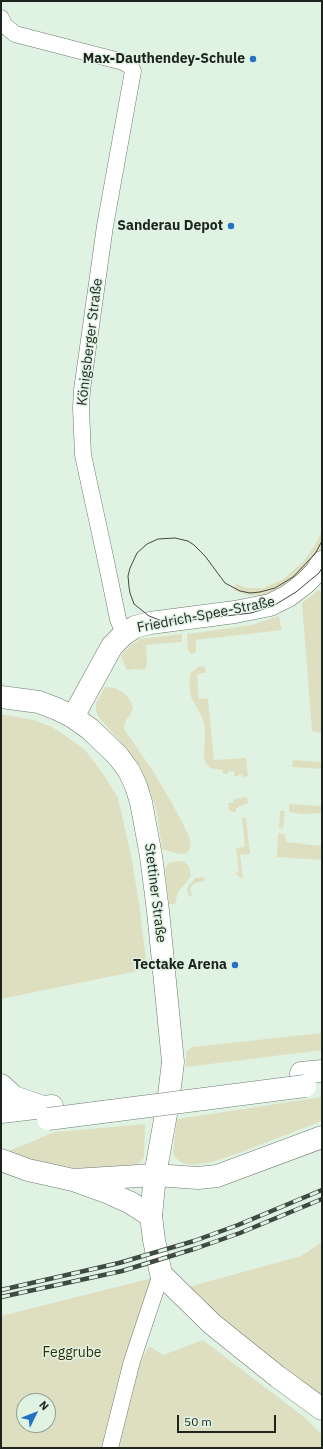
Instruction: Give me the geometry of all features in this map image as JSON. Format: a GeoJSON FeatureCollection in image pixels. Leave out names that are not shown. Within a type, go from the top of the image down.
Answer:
{"type":"FeatureCollection","features":[{"type":"Feature","properties":{"kind":"main road","name":"Friedrich-Spee-Straße"},"geometry":{"type":"LineString","coordinates":[[124,634],[135,627],[150,623],[235,612],[270,605],[288,596],[305,584],[316,572],[322,562]]}},
{"type":"Feature","properties":{"kind":"main road"},"geometry":{"type":"LineString","coordinates":[[72,717],[112,646],[124,634]]}},
{"type":"Feature","properties":{"kind":"main road","name":"Stettiner Straße"},"geometry":{"type":"LineString","coordinates":[[1,697],[39,702],[57,709],[90,729],[118,756],[129,771],[141,802],[151,856],[158,911],[173,1062],[151,1216],[154,1240],[166,1279]]}},
{"type":"Feature","properties":{"kind":"main road"},"geometry":{"type":"LineString","coordinates":[[4,1097],[14,1097],[43,1107],[177,1088],[313,1078]]}},
{"type":"Feature","properties":{"kind":"main road"},"geometry":{"type":"LineString","coordinates":[[1,1126],[313,1078]]}},
{"type":"Feature","properties":{"kind":"main road"},"geometry":{"type":"LineString","coordinates":[[73,1180],[156,1175],[198,1178],[217,1176],[322,1137]]}},
{"type":"Feature","properties":{"kind":"main road"},"geometry":{"type":"LineString","coordinates":[[1,1160],[28,1170],[73,1180],[125,1200],[151,1216]]}},
{"type":"Feature","properties":{"kind":"main road"},"geometry":{"type":"LineString","coordinates":[[166,1279],[212,1324],[278,1377],[322,1409]]}},
{"type":"Feature","properties":{"kind":"street","name":"Königsberger Straße"},"geometry":{"type":"LineString","coordinates":[[1,18],[4,25],[15,34],[123,62],[130,66],[133,71],[105,226],[82,390],[81,408],[83,454],[118,619],[124,634]]}},
{"type":"Feature","properties":{"kind":"street"},"geometry":{"type":"LineString","coordinates":[[110,1448],[132,1361],[166,1279]]}},
{"type":"Feature","properties":{"kind":"green space"},"geometry":{"type":"Polygon","coordinates":[[[322,531],[322,548],[315,560],[296,579],[266,596],[247,595],[233,590],[236,584],[247,588],[263,588],[282,580],[303,562],[315,545],[322,531]]]}},
{"type":"Feature","properties":{"kind":"green space"},"geometry":{"type":"Polygon","coordinates":[[[322,590],[322,733],[312,731],[302,603],[317,591],[322,590]]]}},
{"type":"Feature","properties":{"kind":"green space"},"geometry":{"type":"Polygon","coordinates":[[[279,616],[282,630],[196,640],[196,652],[192,654],[188,651],[187,634],[252,625],[279,616]]]}},
{"type":"Feature","properties":{"kind":"green space"},"geometry":{"type":"Polygon","coordinates":[[[182,634],[182,642],[146,645],[147,661],[146,668],[144,670],[126,669],[121,655],[131,645],[140,639],[182,634]]]}},
{"type":"Feature","properties":{"kind":"green space"},"geometry":{"type":"Polygon","coordinates":[[[205,666],[206,673],[197,674],[199,699],[208,698],[214,760],[246,758],[248,776],[243,777],[239,774],[239,776],[234,776],[234,772],[229,771],[227,774],[223,773],[223,770],[210,768],[204,760],[205,728],[202,717],[191,697],[189,680],[193,671],[198,667],[205,666]]]}},
{"type":"Feature","properties":{"kind":"green space"},"geometry":{"type":"Polygon","coordinates":[[[105,687],[115,688],[124,693],[130,700],[133,707],[131,714],[126,720],[124,729],[153,771],[188,834],[191,842],[187,853],[179,854],[162,849],[157,813],[143,774],[120,741],[99,718],[96,711],[96,703],[105,687]]]}},
{"type":"Feature","properties":{"kind":"green space"},"geometry":{"type":"Polygon","coordinates":[[[1,714],[33,720],[52,727],[67,737],[85,750],[104,775],[118,798],[131,855],[139,903],[147,969],[1,999],[1,714]]]}},
{"type":"Feature","properties":{"kind":"green space"},"geometry":{"type":"Polygon","coordinates":[[[293,760],[322,762],[322,769],[292,767],[293,760]]]}},
{"type":"Feature","properties":{"kind":"green space"},"geometry":{"type":"Polygon","coordinates":[[[247,797],[248,803],[236,808],[236,812],[229,811],[228,803],[233,803],[234,799],[247,797]]]}},
{"type":"Feature","properties":{"kind":"green space"},"geometry":{"type":"Polygon","coordinates":[[[289,804],[322,806],[322,813],[302,814],[289,812],[289,804]]]}},
{"type":"Feature","properties":{"kind":"green space"},"geometry":{"type":"Polygon","coordinates":[[[280,811],[285,811],[283,829],[279,828],[280,811]]]}},
{"type":"Feature","properties":{"kind":"green space"},"geometry":{"type":"Polygon","coordinates":[[[242,818],[246,818],[250,854],[240,855],[243,878],[241,878],[235,873],[239,872],[236,848],[245,847],[242,818]]]}},
{"type":"Feature","properties":{"kind":"green space"},"geometry":{"type":"Polygon","coordinates":[[[278,833],[285,834],[286,842],[322,846],[322,860],[277,857],[278,833]]]}},
{"type":"Feature","properties":{"kind":"green space"},"geometry":{"type":"Polygon","coordinates":[[[179,861],[184,862],[189,866],[191,876],[178,892],[175,904],[169,904],[165,868],[169,863],[179,861]]]}},
{"type":"Feature","properties":{"kind":"green space"},"geometry":{"type":"Polygon","coordinates":[[[204,877],[205,881],[195,883],[190,888],[192,896],[189,897],[187,888],[195,878],[204,877]]]}},
{"type":"Feature","properties":{"kind":"green space"},"geometry":{"type":"Polygon","coordinates":[[[322,1033],[322,1050],[186,1067],[186,1052],[192,1047],[322,1033]]]}},
{"type":"Feature","properties":{"kind":"green space"},"geometry":{"type":"Polygon","coordinates":[[[322,1097],[322,1121],[239,1153],[212,1162],[194,1165],[185,1164],[179,1161],[173,1152],[177,1119],[322,1097]]]}},
{"type":"Feature","properties":{"kind":"green space"},"geometry":{"type":"Polygon","coordinates":[[[145,1124],[144,1158],[137,1165],[97,1170],[65,1168],[20,1158],[6,1152],[55,1132],[145,1124]]]}},
{"type":"Feature","properties":{"kind":"green space"},"geometry":{"type":"Polygon","coordinates":[[[322,1242],[322,1398],[281,1370],[185,1288],[301,1256],[322,1242]]]}},
{"type":"Feature","properties":{"kind":"green space","name":"Feggrube"},"geometry":{"type":"Polygon","coordinates":[[[156,1277],[105,1448],[1,1448],[1,1316],[156,1277]]]}},
{"type":"Feature","properties":{"kind":"green space"},"geometry":{"type":"Polygon","coordinates":[[[203,1340],[304,1417],[322,1435],[322,1448],[112,1448],[130,1381],[149,1346],[163,1355],[203,1340]]]}},
{"type":"Feature","properties":{"kind":"tram line"},"geometry":{"type":"LineString","coordinates":[[322,541],[315,554],[293,577],[275,588],[260,592],[250,593],[240,591],[225,583],[205,556],[194,545],[188,541],[175,538],[158,539],[147,544],[137,553],[128,576],[130,593],[134,604],[149,616],[162,621],[183,621],[251,613],[273,606],[296,592],[319,573],[322,568]]}},
{"type":"Feature","properties":{"kind":"railway"},"geometry":{"type":"LineString","coordinates":[[1,1290],[119,1263],[194,1241],[238,1225],[322,1190]]}},
{"type":"Feature","properties":{"kind":"railway"},"geometry":{"type":"LineString","coordinates":[[1,1297],[122,1271],[240,1233],[322,1199]]}},
{"type":"Feature","properties":{"kind":"place","name":"Max-Dauthendey-Schule"},"geometry":{"type":"Point","coordinates":[253,59]}},
{"type":"Feature","properties":{"kind":"place","name":"Sanderau Depot"},"geometry":{"type":"Point","coordinates":[231,226]}},
{"type":"Feature","properties":{"kind":"place","name":"Tectake Arena"},"geometry":{"type":"Point","coordinates":[235,965]}}]}
